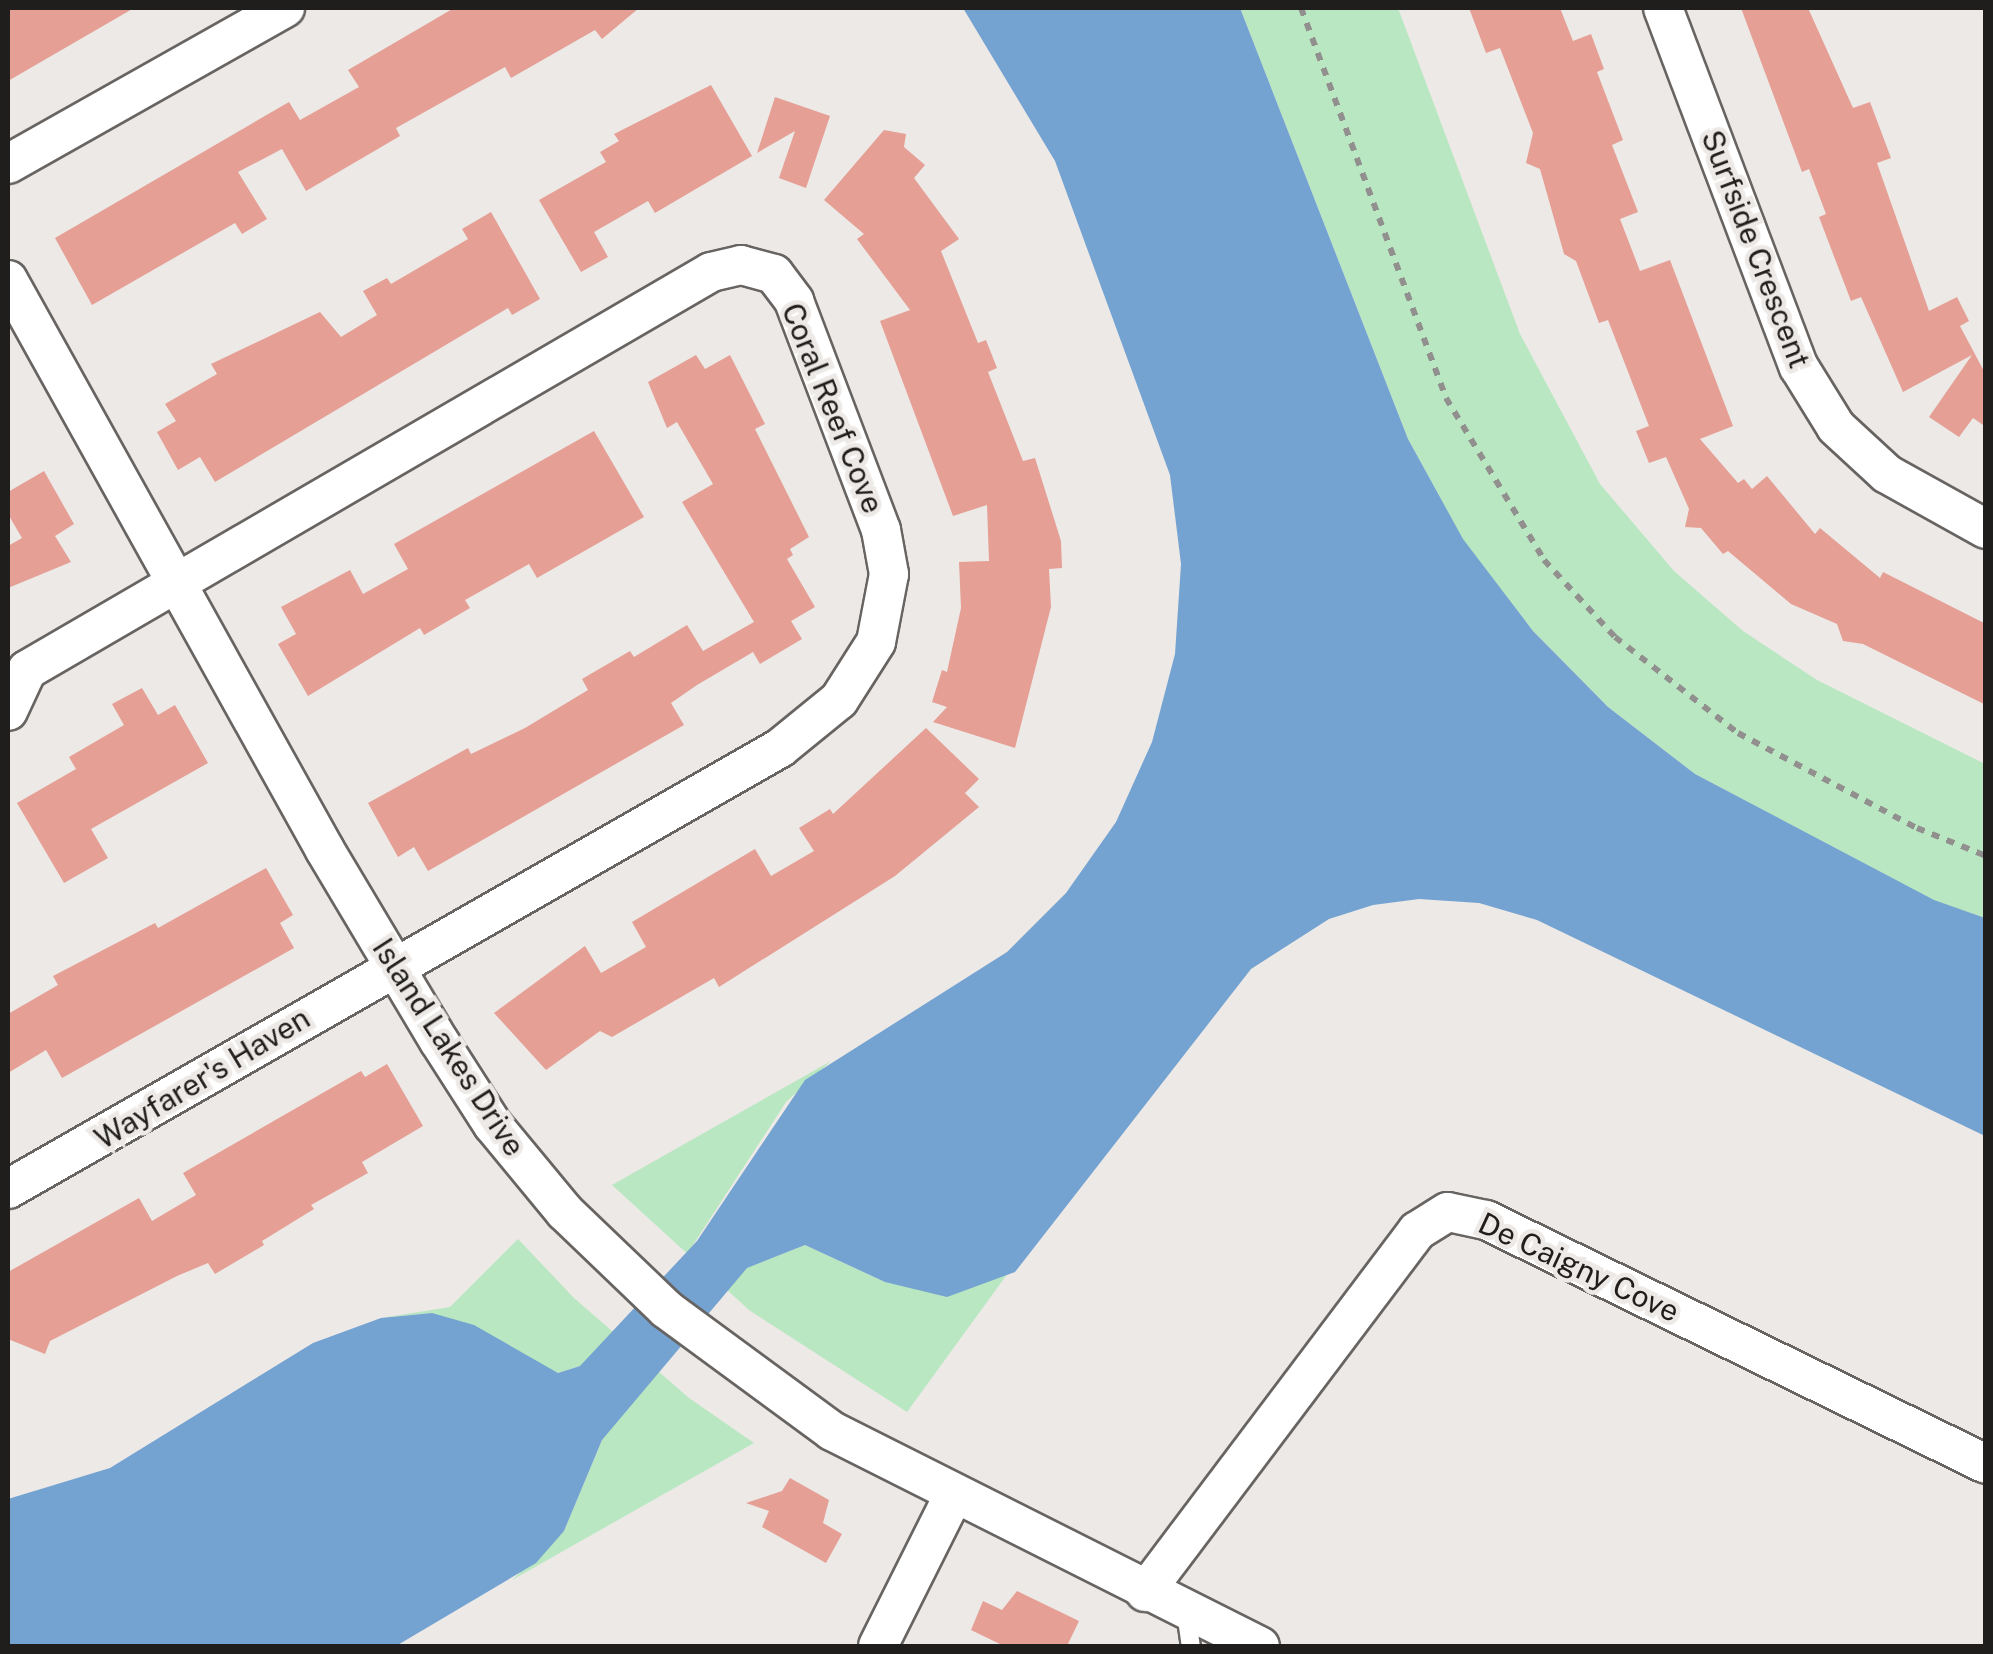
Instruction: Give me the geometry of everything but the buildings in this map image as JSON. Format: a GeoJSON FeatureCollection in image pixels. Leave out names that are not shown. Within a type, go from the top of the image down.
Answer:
{"type":"FeatureCollection","features":[{"type":"Feature","properties":{"kind":"street"},"geometry":{"type":"LineString","coordinates":[[8,164],[285,8]]}},
{"type":"Feature","properties":{"kind":"street","name":"Surfside Crescent"},"geometry":{"type":"LineString","coordinates":[[1663,8],[1799,367],[1836,428],[1887,474],[1986,530]]}},
{"type":"Feature","properties":{"kind":"street","name":"Coral Reef Cove"},"geometry":{"type":"LineString","coordinates":[[17,668],[711,272],[741,265],[774,274],[794,301],[882,530],[888,574],[876,642],[839,700],[780,748],[395,964]]}},
{"type":"Feature","properties":{"kind":"street","name":"Island Lakes Drive"},"geometry":{"type":"LineString","coordinates":[[8,280],[174,580],[395,964],[493,1125],[599,1245],[738,1366],[832,1431],[1146,1592],[1189,1629],[1260,1646]]}},
{"type":"Feature","properties":{"kind":"street"},"geometry":{"type":"LineString","coordinates":[[8,711],[17,668]]}},
{"type":"Feature","properties":{"kind":"street","name":"Wayfarer's Haven"},"geometry":{"type":"LineString","coordinates":[[8,1189],[395,964]]}},
{"type":"Feature","properties":{"kind":"street","name":"De Caigny Cove"},"geometry":{"type":"LineString","coordinates":[[1146,1592],[1417,1231],[1448,1212],[1486,1220],[1986,1464]]}},
{"type":"Feature","properties":{"kind":"street"},"geometry":{"type":"LineString","coordinates":[[878,1646],[953,1496]]}},
{"type":"Feature","properties":{"kind":"path"},"geometry":{"type":"LineString","coordinates":[[1302,8],[1446,398],[1544,560],[1615,637],[1738,734],[1917,828],[1986,856]]}},
{"type":"Feature","properties":{"kind":"green space"},"geometry":{"type":"Polygon","coordinates":[[[1240,8],[1398,8],[1520,334],[1600,484],[1674,571],[1743,631],[1817,680],[1985,764],[1985,918],[1934,901],[1695,774],[1608,707],[1533,631],[1463,540],[1408,439],[1240,8]]]}},
{"type":"Feature","properties":{"kind":"green space"},"geometry":{"type":"Polygon","coordinates":[[[831,1061],[786,1102],[691,1248],[746,1268],[805,1245],[885,1282],[999,1276],[1011,1269],[907,1412],[749,1310],[612,1185],[831,1061]]]}},
{"type":"Feature","properties":{"kind":"green space"},"geometry":{"type":"Polygon","coordinates":[[[518,1239],[574,1298],[689,1398],[754,1443],[512,1580],[564,1531],[602,1440],[653,1373],[580,1366],[558,1373],[432,1313],[381,1318],[450,1307],[518,1239]]]}},
{"type":"Feature","properties":{"kind":"water"},"geometry":{"type":"Polygon","coordinates":[[[963,8],[1240,8],[1408,439],[1463,539],[1533,631],[1608,707],[1695,774],[1934,900],[1985,918],[1985,1136],[1537,920],[1479,903],[1419,899],[1373,905],[1329,919],[1251,969],[1015,1272],[947,1297],[885,1282],[805,1245],[747,1268],[602,1440],[564,1531],[536,1563],[396,1646],[8,1646],[8,1499],[110,1468],[313,1343],[381,1318],[432,1313],[474,1325],[558,1373],[580,1366],[697,1241],[805,1080],[1007,952],[1066,893],[1116,822],[1152,742],[1175,654],[1181,564],[1170,475],[1055,161],[963,8]]]}}]}
